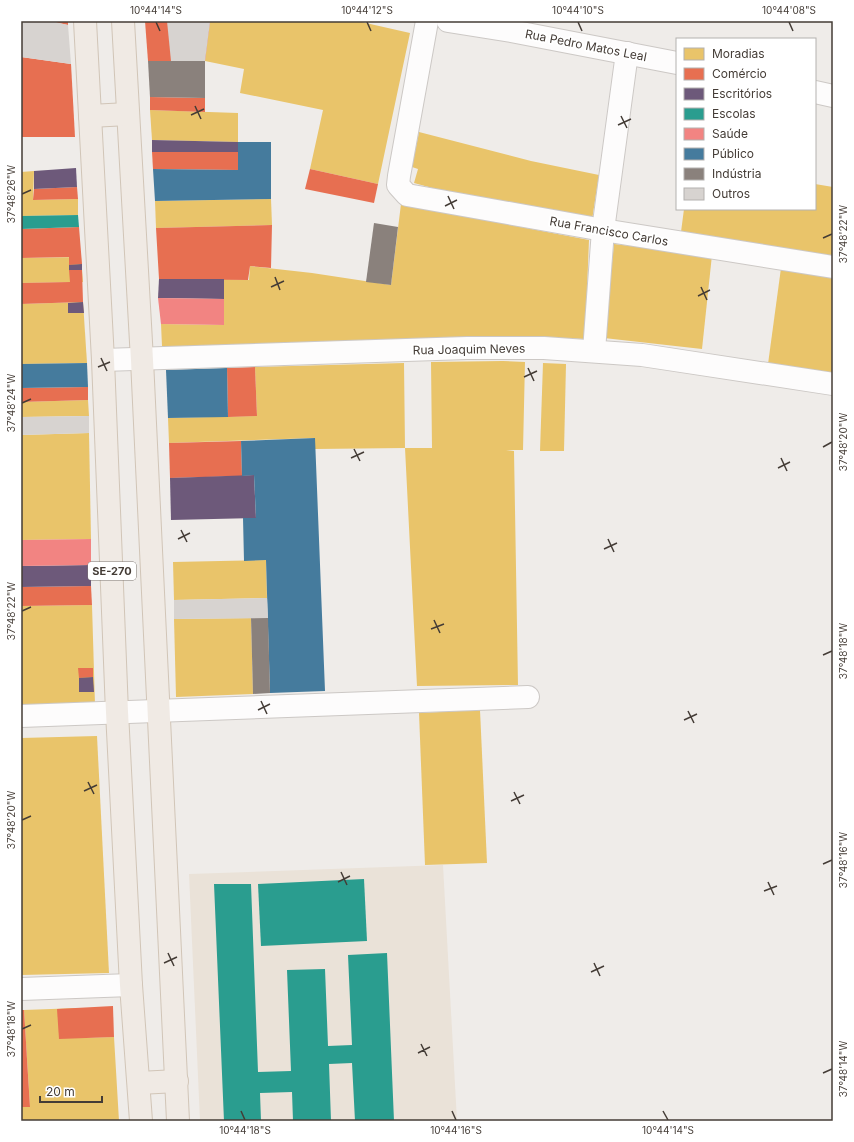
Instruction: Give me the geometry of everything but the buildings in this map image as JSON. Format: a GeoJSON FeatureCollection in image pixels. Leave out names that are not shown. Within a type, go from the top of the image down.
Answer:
{"type":"FeatureCollection","features":[{"type":"Feature","properties":{"kind":"main road","name":"SE-270"},"geometry":{"type":"LineString","coordinates":[[85,21],[103,360],[117,712],[131,985],[141,1121]]}},
{"type":"Feature","properties":{"kind":"main road","name":"SE-270"},"geometry":{"type":"LineString","coordinates":[[123,21],[142,360],[178,1121]]}},
{"type":"Feature","properties":{"kind":"main road"},"geometry":{"type":"LineString","coordinates":[[90,116],[128,114]]}},
{"type":"Feature","properties":{"kind":"main road"},"geometry":{"type":"LineString","coordinates":[[139,1083],[177,1082]]}},
{"type":"Feature","properties":{"kind":"street","name":"Rua Francisco Carlos"},"geometry":{"type":"LineString","coordinates":[[427,21],[398,176],[398,185],[407,195],[603,230],[833,267]]}},
{"type":"Feature","properties":{"kind":"street","name":"Rua Pedro Matos Leal"},"geometry":{"type":"LineString","coordinates":[[448,21],[512,26],[676,63]]}},
{"type":"Feature","properties":{"kind":"street"},"geometry":{"type":"LineString","coordinates":[[594,351],[603,230],[627,53]]}},
{"type":"Feature","properties":{"kind":"street"},"geometry":{"type":"LineString","coordinates":[[816,92],[833,96]]}},
{"type":"Feature","properties":{"kind":"street","name":"Rua Joaquim Neves"},"geometry":{"type":"LineString","coordinates":[[103,360],[142,360],[468,348],[594,351],[642,356],[833,384]]}},
{"type":"Feature","properties":{"kind":"street"},"geometry":{"type":"LineString","coordinates":[[21,716],[528,697]]}},
{"type":"Feature","properties":{"kind":"street"},"geometry":{"type":"LineString","coordinates":[[21,989],[131,985]]}},
{"type":"Feature","properties":{"kind":"shaded area"},"geometry":{"type":"Polygon","coordinates":[[[443,865],[457,1121],[200,1121],[189,874],[443,865]]]}}]}
